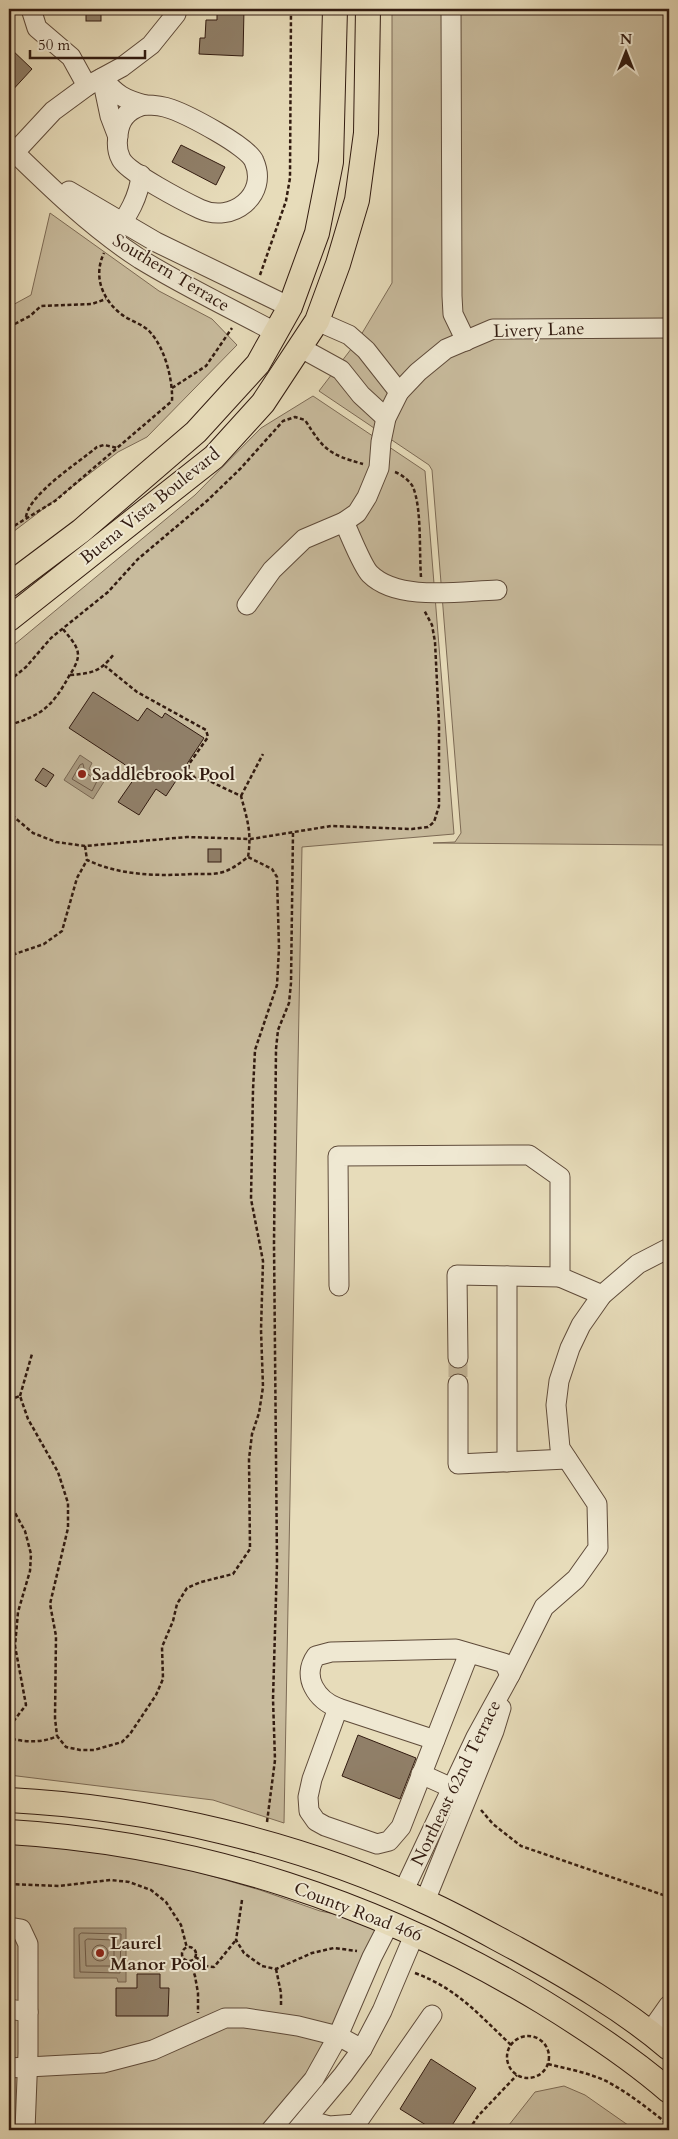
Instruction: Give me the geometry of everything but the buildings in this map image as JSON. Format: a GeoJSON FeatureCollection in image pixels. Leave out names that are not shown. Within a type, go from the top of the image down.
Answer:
{"type":"FeatureCollection","features":[{"type":"Feature","properties":{"kind":"main road","name":"Buena Vista Boulevard"},"geometry":{"type":"LineString","coordinates":[[9,586],[81,531],[196,432],[258,364],[290,307],[317,233],[331,162],[336,9]]}},
{"type":"Feature","properties":{"kind":"main road","name":"Buena Vista Boulevard"},"geometry":{"type":"LineString","coordinates":[[9,619],[214,457],[263,403],[317,321],[338,264],[357,200],[366,133],[368,9]]}},
{"type":"Feature","properties":{"kind":"main road"},"geometry":{"type":"LineString","coordinates":[[290,307],[317,321]]}},
{"type":"Feature","properties":{"kind":"main road"},"geometry":{"type":"LineString","coordinates":[[275,332],[301,348]]}},
{"type":"Feature","properties":{"kind":"main road","name":"County Road 466"},"geometry":{"type":"LineString","coordinates":[[9,1800],[128,1812],[236,1835],[333,1864],[403,1892],[481,1929],[548,1966],[650,2032],[669,2048]]}},
{"type":"Feature","properties":{"kind":"main road","name":"County Road 466"},"geometry":{"type":"LineString","coordinates":[[9,1832],[127,1845],[238,1868],[313,1892],[390,1922],[495,1973],[584,2027],[669,2091]]}},
{"type":"Feature","properties":{"kind":"main road"},"geometry":{"type":"LineString","coordinates":[[313,1892],[374,1905],[406,1906],[425,1902]]}},
{"type":"Feature","properties":{"kind":"main road"},"geometry":{"type":"LineString","coordinates":[[390,1922],[434,1920],[481,1929]]}},
{"type":"Feature","properties":{"kind":"street"},"geometry":{"type":"LineString","coordinates":[[31,9],[37,28],[71,57],[95,82],[124,99],[173,110],[244,148],[254,160],[257,172],[257,186],[252,198],[236,211],[222,213],[206,212],[141,175],[121,160],[118,149],[120,126],[126,114],[134,108],[145,105]]}},
{"type":"Feature","properties":{"kind":"street"},"geometry":{"type":"LineString","coordinates":[[17,155],[53,111],[95,82],[122,67],[151,45],[176,14],[177,9]]}},
{"type":"Feature","properties":{"kind":"street"},"geometry":{"type":"LineString","coordinates":[[451,9],[452,296],[453,314],[466,340]]}},
{"type":"Feature","properties":{"kind":"street"},"geometry":{"type":"LineString","coordinates":[[95,82],[118,137]]}},
{"type":"Feature","properties":{"kind":"street","name":"Southern Terrace"},"geometry":{"type":"LineString","coordinates":[[17,155],[84,217],[255,290],[290,307]]}},
{"type":"Feature","properties":{"kind":"street"},"geometry":{"type":"LineString","coordinates":[[116,231],[137,196],[141,175]]}},
{"type":"Feature","properties":{"kind":"street"},"geometry":{"type":"LineString","coordinates":[[116,231],[139,218],[159,186]]}},
{"type":"Feature","properties":{"kind":"street","name":"Southern Terrace"},"geometry":{"type":"LineString","coordinates":[[116,231],[148,263],[220,304],[275,332]]}},
{"type":"Feature","properties":{"kind":"street"},"geometry":{"type":"LineString","coordinates":[[317,321],[349,335],[366,350],[399,392]]}},
{"type":"Feature","properties":{"kind":"street","name":"Livery Lane"},"geometry":{"type":"LineString","coordinates":[[247,605],[272,570],[304,540],[344,522],[357,513],[367,497],[378,468],[386,418],[399,392],[418,372],[446,349],[493,329],[669,328]]}},
{"type":"Feature","properties":{"kind":"street"},"geometry":{"type":"LineString","coordinates":[[301,348],[341,370],[361,395],[386,418]]}},
{"type":"Feature","properties":{"kind":"street"},"geometry":{"type":"LineString","coordinates":[[344,522],[369,574],[391,587],[422,593],[497,590]]}},
{"type":"Feature","properties":{"kind":"street"},"geometry":{"type":"LineString","coordinates":[[339,1286],[338,1156],[530,1155],[560,1177],[560,1277]]}},
{"type":"Feature","properties":{"kind":"street","name":"Northeast 62nd Terrace"},"geometry":{"type":"LineString","coordinates":[[425,1902],[476,1737],[544,1607],[576,1579],[598,1548],[597,1504],[560,1448],[556,1405],[559,1382],[570,1348],[581,1325],[602,1295],[638,1264],[669,1248]]}},
{"type":"Feature","properties":{"kind":"street"},"geometry":{"type":"LineString","coordinates":[[458,1358],[457,1275],[560,1277],[602,1295]]}},
{"type":"Feature","properties":{"kind":"street"},"geometry":{"type":"LineString","coordinates":[[507,1276],[507,1462]]}},
{"type":"Feature","properties":{"kind":"street"},"geometry":{"type":"LineString","coordinates":[[458,1384],[458,1464],[567,1459]]}},
{"type":"Feature","properties":{"kind":"street"},"geometry":{"type":"LineString","coordinates":[[435,1740],[326,1704],[316,1693],[311,1677],[312,1662],[316,1656],[330,1652],[456,1649],[504,1663],[510,1675]]}},
{"type":"Feature","properties":{"kind":"street"},"geometry":{"type":"LineString","coordinates":[[338,1708],[312,1779],[308,1797],[309,1811],[316,1821],[377,1844],[389,1841],[401,1827],[469,1652]]}},
{"type":"Feature","properties":{"kind":"street"},"geometry":{"type":"LineString","coordinates":[[421,1774],[460,1792]]}},
{"type":"Feature","properties":{"kind":"street","name":"Northeast 62nd Terrace"},"geometry":{"type":"LineString","coordinates":[[403,1892],[460,1792]]}},
{"type":"Feature","properties":{"kind":"street"},"geometry":{"type":"LineString","coordinates":[[271,2130],[314,2079],[338,2036],[372,1956],[390,1922]]}},
{"type":"Feature","properties":{"kind":"street"},"geometry":{"type":"LineString","coordinates":[[9,1927],[21,1929],[28,1944],[28,2012],[18,2067],[25,2130]]}},
{"type":"Feature","properties":{"kind":"street"},"geometry":{"type":"LineString","coordinates":[[302,2125],[362,2049],[382,2011],[415,1933]]}},
{"type":"Feature","properties":{"kind":"street"},"geometry":{"type":"LineString","coordinates":[[650,2032],[669,2005]]}},
{"type":"Feature","properties":{"kind":"street"},"geometry":{"type":"LineString","coordinates":[[9,2009],[28,2012]]}},
{"type":"Feature","properties":{"kind":"street"},"geometry":{"type":"LineString","coordinates":[[302,2125],[356,2124],[432,2015]]}},
{"type":"Feature","properties":{"kind":"street"},"geometry":{"type":"LineString","coordinates":[[18,2067],[104,2063],[153,2050],[225,2018],[282,2022],[338,2036],[362,2049]]}},
{"type":"Feature","properties":{"kind":"path"},"geometry":{"type":"LineString","coordinates":[[255,290],[286,201],[290,178],[291,9]]}},
{"type":"Feature","properties":{"kind":"path"},"geometry":{"type":"LineString","coordinates":[[9,529],[55,501],[172,401],[172,388],[160,349],[150,332],[121,314],[106,299],[99,279],[100,262],[116,231]]}},
{"type":"Feature","properties":{"kind":"path"},"geometry":{"type":"LineString","coordinates":[[9,327],[30,316],[41,306],[92,304],[106,299]]}},
{"type":"Feature","properties":{"kind":"path"},"geometry":{"type":"LineString","coordinates":[[172,388],[206,366],[224,341],[240,313]]}},
{"type":"Feature","properties":{"kind":"path"},"geometry":{"type":"LineString","coordinates":[[9,681],[26,667],[51,638],[108,592],[138,559],[208,500],[242,468],[283,422],[295,417],[305,420],[321,445],[338,457],[399,473],[412,485],[416,502],[424,610],[432,625],[435,642],[439,723],[439,806],[434,822],[428,827],[412,829],[331,826],[251,839],[187,837],[84,846],[56,842],[33,833],[14,817],[9,809]]}},
{"type":"Feature","properties":{"kind":"path"},"geometry":{"type":"LineString","coordinates":[[26,517],[27,510],[34,498],[97,447],[104,445],[118,448]]}},
{"type":"Feature","properties":{"kind":"path"},"geometry":{"type":"LineString","coordinates":[[9,725],[30,719],[45,710],[62,690],[78,654],[74,644],[63,628]]}},
{"type":"Feature","properties":{"kind":"path"},"geometry":{"type":"LineString","coordinates":[[70,675],[98,671],[105,666],[114,654]]}},
{"type":"Feature","properties":{"kind":"path"},"geometry":{"type":"LineString","coordinates":[[87,860],[101,867],[117,871],[166,876],[224,872],[235,867],[248,857],[251,839],[248,819],[240,796],[203,778],[195,778],[188,770],[189,764],[208,737],[206,730],[137,692],[105,666]]}},
{"type":"Feature","properties":{"kind":"path"},"geometry":{"type":"LineString","coordinates":[[240,796],[263,754]]}},
{"type":"Feature","properties":{"kind":"path"},"geometry":{"type":"LineString","coordinates":[[267,1822],[275,1760],[273,1700],[277,1563],[274,1254],[276,1049],[278,1030],[289,1003],[292,982],[293,832]]}},
{"type":"Feature","properties":{"kind":"path"},"geometry":{"type":"LineString","coordinates":[[9,960],[12,955],[44,944],[62,931],[77,878],[87,860],[84,846]]}},
{"type":"Feature","properties":{"kind":"path"},"geometry":{"type":"LineString","coordinates":[[32,1354],[20,1396],[28,1419],[61,1477],[68,1503],[68,1528],[50,1604],[56,1636],[55,1718],[57,1736],[66,1747],[94,1750],[122,1742],[130,1734],[156,1695],[163,1679],[162,1648],[177,1604],[187,1588],[201,1582],[232,1574],[250,1549],[249,1459],[252,1434],[259,1414],[263,1387],[261,1330],[263,1261],[251,1199],[255,1050],[277,985],[279,939],[277,877],[272,869],[248,857]]}},
{"type":"Feature","properties":{"kind":"path"},"geometry":{"type":"LineString","coordinates":[[9,1400],[20,1396]]}},
{"type":"Feature","properties":{"kind":"path"},"geometry":{"type":"LineString","coordinates":[[9,1502],[25,1531],[31,1554],[30,1571],[18,1612],[15,1646],[26,1704],[9,1728]]}},
{"type":"Feature","properties":{"kind":"path"},"geometry":{"type":"LineString","coordinates":[[9,1734],[12,1739],[22,1741],[37,1741],[57,1736]]}},
{"type":"Feature","properties":{"kind":"path"},"geometry":{"type":"LineString","coordinates":[[460,1792],[493,1824],[521,1846],[669,1897]]}},
{"type":"Feature","properties":{"kind":"path"},"geometry":{"type":"LineString","coordinates":[[9,1884],[59,1886],[111,1880],[129,1882],[151,1890],[166,1902],[181,1925],[187,1948]]}},
{"type":"Feature","properties":{"kind":"path"},"geometry":{"type":"LineString","coordinates":[[187,1948],[195,1950],[196,1957],[205,1966],[214,1967],[236,1940]]}},
{"type":"Feature","properties":{"kind":"path"},"geometry":{"type":"LineString","coordinates":[[187,1948],[184,1950],[183,1955],[185,1960],[190,1961],[196,1976],[198,2015],[203,2028]]}},
{"type":"Feature","properties":{"kind":"path"},"geometry":{"type":"LineString","coordinates":[[190,1961],[196,1957]]}},
{"type":"Feature","properties":{"kind":"path"},"geometry":{"type":"LineString","coordinates":[[276,1969],[281,1993],[282,2022]]}},
{"type":"Feature","properties":{"kind":"path"},"geometry":{"type":"LineString","coordinates":[[533,2036],[541,2040],[548,2048],[548,2064],[543,2072],[532,2078],[517,2075],[510,2068],[507,2055],[511,2045],[522,2037],[533,2036]]}},
{"type":"Feature","properties":{"kind":"path"},"geometry":{"type":"LineString","coordinates":[[548,2064],[583,2072],[608,2082],[669,2125]]}},
{"type":"Feature","properties":{"kind":"path"},"geometry":{"type":"LineString","coordinates":[[469,2130],[478,2116],[517,2075]]}},
{"type":"Feature","properties":{"kind":"shaded area"},"geometry":{"type":"Polygon","coordinates":[[[392,9],[669,9],[669,845],[433,843],[455,842],[461,833],[432,470],[429,465],[319,391],[358,340],[392,283],[392,9]]]}},
{"type":"Feature","properties":{"kind":"shaded area"},"geometry":{"type":"Polygon","coordinates":[[[50,213],[159,291],[212,319],[237,345],[147,437],[118,452],[9,535],[9,307],[31,295],[50,213]]]}},
{"type":"Feature","properties":{"kind":"shaded area"},"geometry":{"type":"Polygon","coordinates":[[[313,396],[425,471],[454,834],[302,847],[284,1823],[213,1800],[9,1775],[9,649],[195,495],[261,428],[313,396]]]}},
{"type":"Feature","properties":{"kind":"shaded area"},"geometry":{"type":"Polygon","coordinates":[[[9,1843],[31,1843],[167,1863],[260,1890],[320,1911],[350,1917],[377,1930],[341,2011],[314,2064],[279,2110],[257,2130],[9,2130],[9,1843]]]}},
{"type":"Feature","properties":{"kind":"shaded area"},"geometry":{"type":"Polygon","coordinates":[[[564,2086],[585,2095],[635,2130],[505,2130],[535,2092],[564,2086]]]}},
{"type":"Feature","properties":{"kind":"water","name":"Saddlebrook Pool"},"geometry":{"type":"Polygon","coordinates":[[[80,755],[92,763],[89,769],[105,780],[93,799],[64,780],[80,755]]]}},
{"type":"Feature","properties":{"kind":"water","name":"Laurel Manor Pool"},"geometry":{"type":"Polygon","coordinates":[[[74,1928],[126,1928],[126,1982],[118,1982],[117,1978],[74,1978],[74,1928]]]}},
{"type":"Feature","properties":{"kind":"tunnel"},"geometry":{"type":"LineString","coordinates":[[458,1358],[458,1384]]}},
{"type":"Feature","properties":{"kind":"place","name":"Saddlebrook Pool"},"geometry":{"type":"Point","coordinates":[82,774]}},
{"type":"Feature","properties":{"kind":"place","name":"Laurel Manor Pool"},"geometry":{"type":"Point","coordinates":[100,1953]}}]}
